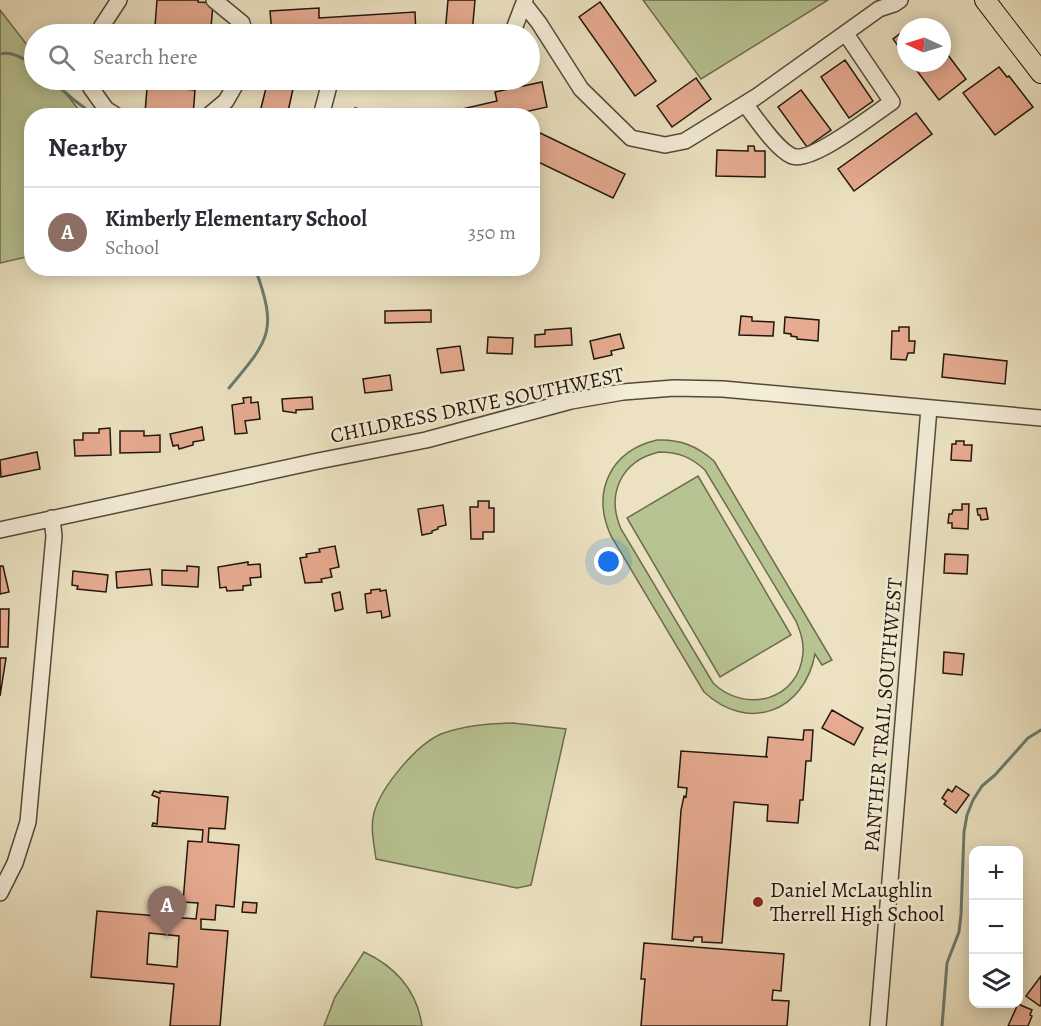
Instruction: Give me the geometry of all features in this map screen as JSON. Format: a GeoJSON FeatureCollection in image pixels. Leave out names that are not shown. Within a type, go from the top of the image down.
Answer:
{"type":"FeatureCollection","features":[{"type":"Feature","properties":{"kind":"main road"},"geometry":{"type":"LineString","coordinates":[[985,0],[1041,73]]}},
{"type":"Feature","properties":{"kind":"street"},"geometry":{"type":"LineString","coordinates":[[103,24],[119,0]]}},
{"type":"Feature","properties":{"kind":"street"},"geometry":{"type":"LineString","coordinates":[[214,0],[242,24]]}},
{"type":"Feature","properties":{"kind":"street"},"geometry":{"type":"LineString","coordinates":[[540,25],[581,89],[631,138],[665,145],[686,141],[746,104],[846,34],[881,4],[894,4],[900,0]]}},
{"type":"Feature","properties":{"kind":"street"},"geometry":{"type":"LineString","coordinates":[[516,24],[525,3]]}},
{"type":"Feature","properties":{"kind":"street"},"geometry":{"type":"LineString","coordinates":[[525,3],[540,24]]}},
{"type":"Feature","properties":{"kind":"street"},"geometry":{"type":"LineString","coordinates":[[746,104],[772,139],[792,156],[805,157],[824,149],[892,102],[846,34]]}},
{"type":"Feature","properties":{"kind":"street"},"geometry":{"type":"LineString","coordinates":[[92,90],[105,108]]}},
{"type":"Feature","properties":{"kind":"street"},"geometry":{"type":"LineString","coordinates":[[218,108],[226,101],[232,90]]}},
{"type":"Feature","properties":{"kind":"street"},"geometry":{"type":"LineString","coordinates":[[323,108],[328,90]]}},
{"type":"Feature","properties":{"kind":"street","name":"CHILDRESS DRIVE SOUTHWEST"},"geometry":{"type":"LineString","coordinates":[[0,530],[307,463],[426,440],[571,401],[623,392],[674,388],[723,389],[1041,418]]}},
{"type":"Feature","properties":{"kind":"street","name":"PANTHER TRAIL SOUTHWEST"},"geometry":{"type":"LineString","coordinates":[[878,1026],[929,408]]}},
{"type":"Feature","properties":{"kind":"street"},"geometry":{"type":"LineString","coordinates":[[0,893],[15,863],[28,822],[54,536],[52,518]]}},
{"type":"Feature","properties":{"kind":"green space"},"geometry":{"type":"Polygon","coordinates":[[[643,0],[828,0],[701,79],[643,0]]]}},
{"type":"Feature","properties":{"kind":"green space"},"geometry":{"type":"Polygon","coordinates":[[[0,10],[24,41],[24,90],[63,90],[77,108],[24,108],[24,258],[0,263],[0,10]]]}},
{"type":"Feature","properties":{"kind":"green space"},"geometry":{"type":"Polygon","coordinates":[[[657,440],[681,442],[701,451],[714,461],[832,660],[822,665],[815,654],[809,674],[799,690],[787,702],[772,710],[756,713],[738,712],[721,705],[704,692],[611,536],[605,520],[604,489],[617,464],[627,453],[657,440]],[[666,452],[646,456],[626,471],[620,481],[615,503],[621,529],[713,683],[726,693],[740,698],[754,700],[768,698],[781,692],[792,682],[799,669],[803,644],[796,621],[705,470],[684,456],[666,452]]]}},
{"type":"Feature","properties":{"kind":"green space"},"geometry":{"type":"Polygon","coordinates":[[[698,476],[791,635],[720,677],[627,518],[698,476]]]}},
{"type":"Feature","properties":{"kind":"green space"},"geometry":{"type":"Polygon","coordinates":[[[513,723],[566,729],[531,885],[517,888],[376,859],[372,830],[378,803],[392,779],[421,747],[431,739],[450,731],[513,723]]]}},
{"type":"Feature","properties":{"kind":"green space"},"geometry":{"type":"Polygon","coordinates":[[[364,952],[386,965],[403,981],[415,1001],[422,1026],[324,1026],[335,997],[364,952]]]}},
{"type":"Feature","properties":{"kind":"building"},"geometry":{"type":"Polygon","coordinates":[[[157,0],[198,0],[198,2],[213,3],[211,24],[155,24],[157,0]]]}},
{"type":"Feature","properties":{"kind":"building"},"geometry":{"type":"Polygon","coordinates":[[[448,0],[475,0],[473,24],[446,24],[448,0]]]}},
{"type":"Feature","properties":{"kind":"building"},"geometry":{"type":"Polygon","coordinates":[[[600,2],[656,81],[635,96],[579,17],[600,2]]]}},
{"type":"Feature","properties":{"kind":"building"},"geometry":{"type":"Polygon","coordinates":[[[319,8],[319,18],[415,12],[416,24],[271,24],[270,11],[319,8]]]}},
{"type":"Feature","properties":{"kind":"building"},"geometry":{"type":"Polygon","coordinates":[[[951,59],[966,79],[939,100],[918,72],[951,72],[951,59]]]}},
{"type":"Feature","properties":{"kind":"building"},"geometry":{"type":"Polygon","coordinates":[[[845,60],[873,101],[849,118],[821,77],[845,60]]]}},
{"type":"Feature","properties":{"kind":"building"},"geometry":{"type":"Polygon","coordinates":[[[999,67],[1033,107],[995,135],[963,93],[999,67]]]}},
{"type":"Feature","properties":{"kind":"building"},"geometry":{"type":"Polygon","coordinates":[[[696,78],[711,99],[672,127],[657,106],[696,78]]]}},
{"type":"Feature","properties":{"kind":"building"},"geometry":{"type":"Polygon","coordinates":[[[540,82],[542,82],[547,107],[467,108],[497,101],[495,92],[540,90],[540,82]]]}},
{"type":"Feature","properties":{"kind":"building"},"geometry":{"type":"Polygon","coordinates":[[[147,90],[195,90],[194,108],[145,108],[147,90]]]}},
{"type":"Feature","properties":{"kind":"building"},"geometry":{"type":"Polygon","coordinates":[[[266,90],[293,90],[289,108],[261,108],[266,90]]]}},
{"type":"Feature","properties":{"kind":"building"},"geometry":{"type":"Polygon","coordinates":[[[801,90],[831,130],[807,147],[778,107],[801,90]]]}},
{"type":"Feature","properties":{"kind":"building"},"geometry":{"type":"Polygon","coordinates":[[[916,113],[932,134],[854,191],[838,169],[916,113]]]}},
{"type":"Feature","properties":{"kind":"building"},"geometry":{"type":"Polygon","coordinates":[[[540,133],[625,174],[613,198],[540,163],[540,133]]]}},
{"type":"Feature","properties":{"kind":"building"},"geometry":{"type":"Polygon","coordinates":[[[748,146],[754,146],[755,151],[765,151],[765,177],[716,176],[717,150],[748,151],[748,146]]]}},
{"type":"Feature","properties":{"kind":"building"},"geometry":{"type":"Polygon","coordinates":[[[431,310],[431,322],[385,323],[385,311],[431,310]]]}},
{"type":"Feature","properties":{"kind":"building"},"geometry":{"type":"Polygon","coordinates":[[[741,316],[752,317],[752,321],[774,322],[773,336],[739,335],[741,316]]]}},
{"type":"Feature","properties":{"kind":"building"},"geometry":{"type":"Polygon","coordinates":[[[785,317],[819,320],[818,341],[797,339],[791,334],[784,333],[785,317]]]}},
{"type":"Feature","properties":{"kind":"building"},"geometry":{"type":"Polygon","coordinates":[[[899,327],[909,327],[909,341],[915,341],[914,353],[908,353],[906,360],[891,359],[892,331],[899,331],[899,327]]]}},
{"type":"Feature","properties":{"kind":"building"},"geometry":{"type":"Polygon","coordinates":[[[571,328],[572,345],[535,347],[535,335],[545,334],[545,330],[571,328]]]}},
{"type":"Feature","properties":{"kind":"building"},"geometry":{"type":"Polygon","coordinates":[[[620,334],[624,348],[611,351],[612,355],[594,359],[590,341],[620,334]]]}},
{"type":"Feature","properties":{"kind":"building"},"geometry":{"type":"Polygon","coordinates":[[[488,337],[513,338],[512,354],[487,353],[488,337]]]}},
{"type":"Feature","properties":{"kind":"building"},"geometry":{"type":"Polygon","coordinates":[[[460,346],[464,370],[441,373],[437,349],[460,346]]]}},
{"type":"Feature","properties":{"kind":"building"},"geometry":{"type":"Polygon","coordinates":[[[944,354],[1007,361],[1005,384],[942,377],[944,354]]]}},
{"type":"Feature","properties":{"kind":"building"},"geometry":{"type":"Polygon","coordinates":[[[390,375],[392,390],[365,393],[363,379],[390,375]]]}},
{"type":"Feature","properties":{"kind":"building"},"geometry":{"type":"Polygon","coordinates":[[[251,397],[251,403],[258,402],[260,419],[245,421],[247,433],[235,434],[232,405],[244,403],[243,398],[251,397]]]}},
{"type":"Feature","properties":{"kind":"building"},"geometry":{"type":"Polygon","coordinates":[[[312,397],[313,409],[296,410],[296,413],[283,411],[282,399],[312,397]]]}},
{"type":"Feature","properties":{"kind":"building"},"geometry":{"type":"Polygon","coordinates":[[[202,427],[204,440],[193,442],[193,445],[179,449],[178,445],[173,446],[170,434],[202,427]]]}},
{"type":"Feature","properties":{"kind":"building"},"geometry":{"type":"Polygon","coordinates":[[[110,428],[111,455],[75,456],[74,440],[83,440],[83,433],[99,433],[99,429],[110,428]]]}},
{"type":"Feature","properties":{"kind":"building"},"geometry":{"type":"Polygon","coordinates":[[[120,431],[144,431],[144,436],[160,435],[160,452],[120,453],[120,431]]]}},
{"type":"Feature","properties":{"kind":"building"},"geometry":{"type":"Polygon","coordinates":[[[956,441],[964,441],[964,445],[972,445],[971,461],[951,460],[952,444],[956,444],[956,441]]]}},
{"type":"Feature","properties":{"kind":"building"},"geometry":{"type":"Polygon","coordinates":[[[37,452],[40,469],[1,477],[0,460],[37,452]]]}},
{"type":"Feature","properties":{"kind":"building"},"geometry":{"type":"Polygon","coordinates":[[[478,501],[489,501],[489,508],[494,508],[494,532],[483,532],[483,539],[471,539],[470,507],[478,507],[478,501]]]}},
{"type":"Feature","properties":{"kind":"building"},"geometry":{"type":"Polygon","coordinates":[[[962,504],[969,504],[968,529],[952,528],[952,523],[948,523],[949,514],[952,514],[953,510],[962,510],[962,504]]]}},
{"type":"Feature","properties":{"kind":"building"},"geometry":{"type":"Polygon","coordinates":[[[443,505],[446,525],[438,527],[432,533],[422,535],[418,509],[443,505]]]}},
{"type":"Feature","properties":{"kind":"building"},"geometry":{"type":"Polygon","coordinates":[[[986,508],[988,519],[981,520],[977,509],[986,508]]]}},
{"type":"Feature","properties":{"kind":"building"},"geometry":{"type":"Polygon","coordinates":[[[335,546],[339,567],[330,569],[332,577],[321,579],[322,582],[305,583],[300,558],[307,557],[306,554],[320,552],[319,549],[335,546]]]}},
{"type":"Feature","properties":{"kind":"building"},"geometry":{"type":"Polygon","coordinates":[[[945,554],[968,555],[967,574],[944,573],[945,554]]]}},
{"type":"Feature","properties":{"kind":"building"},"geometry":{"type":"Polygon","coordinates":[[[248,562],[248,565],[260,564],[261,577],[250,578],[251,585],[243,586],[243,590],[227,591],[226,587],[220,588],[218,567],[248,562]]]}},
{"type":"Feature","properties":{"kind":"building"},"geometry":{"type":"Polygon","coordinates":[[[0,566],[3,566],[9,592],[0,594],[0,566]]]}},
{"type":"Feature","properties":{"kind":"building"},"geometry":{"type":"Polygon","coordinates":[[[187,566],[199,567],[198,587],[162,585],[162,570],[187,571],[187,566]]]}},
{"type":"Feature","properties":{"kind":"building"},"geometry":{"type":"Polygon","coordinates":[[[150,569],[152,585],[117,588],[116,572],[150,569]]]}},
{"type":"Feature","properties":{"kind":"building"},"geometry":{"type":"Polygon","coordinates":[[[73,571],[108,575],[106,592],[77,589],[78,586],[72,585],[73,571]]]}},
{"type":"Feature","properties":{"kind":"building"},"geometry":{"type":"Polygon","coordinates":[[[380,589],[380,591],[386,590],[390,616],[382,618],[381,611],[367,613],[365,594],[371,593],[371,590],[380,589]]]}},
{"type":"Feature","properties":{"kind":"building"},"geometry":{"type":"Polygon","coordinates":[[[340,592],[343,609],[335,611],[332,594],[340,592]]]}},
{"type":"Feature","properties":{"kind":"building"},"geometry":{"type":"Polygon","coordinates":[[[0,609],[9,609],[8,647],[0,647],[0,609]]]}},
{"type":"Feature","properties":{"kind":"building"},"geometry":{"type":"Polygon","coordinates":[[[944,652],[964,654],[962,675],[943,673],[944,652]]]}},
{"type":"Feature","properties":{"kind":"building"},"geometry":{"type":"Polygon","coordinates":[[[0,658],[6,658],[0,696],[0,658]]]}},
{"type":"Feature","properties":{"kind":"building"},"geometry":{"type":"Polygon","coordinates":[[[832,710],[863,728],[854,745],[822,728],[832,710]]]}},
{"type":"Feature","properties":{"kind":"building"},"geometry":{"type":"Polygon","coordinates":[[[804,730],[813,730],[811,761],[806,761],[803,800],[800,800],[798,823],[767,821],[768,805],[734,802],[722,943],[702,942],[702,937],[694,937],[693,941],[672,939],[681,810],[687,788],[678,787],[681,751],[766,757],[768,737],[803,740],[804,730]]]}},
{"type":"Feature","properties":{"kind":"building"},"geometry":{"type":"Polygon","coordinates":[[[956,786],[969,795],[956,813],[944,804],[946,801],[942,798],[948,789],[952,792],[956,786]]]}},
{"type":"Feature","properties":{"kind":"building"},"geometry":{"type":"Polygon","coordinates":[[[154,791],[160,793],[160,791],[228,797],[225,829],[209,828],[208,842],[239,845],[234,907],[216,905],[215,920],[201,919],[201,929],[228,931],[220,1026],[170,1026],[174,984],[91,977],[97,911],[196,919],[198,903],[183,902],[188,841],[202,842],[203,830],[152,826],[153,823],[157,824],[159,798],[152,795],[154,791]],[[149,933],[147,964],[177,967],[179,936],[149,933]]]}},
{"type":"Feature","properties":{"kind":"building"},"geometry":{"type":"Polygon","coordinates":[[[243,902],[257,903],[256,913],[242,912],[243,902]]]}},
{"type":"Feature","properties":{"kind":"building"},"geometry":{"type":"Polygon","coordinates":[[[644,943],[784,954],[781,991],[773,990],[772,1000],[789,1001],[787,1026],[641,1026],[645,979],[641,979],[644,943]]]}},
{"type":"Feature","properties":{"kind":"building"},"geometry":{"type":"Polygon","coordinates":[[[1041,976],[1041,1005],[1040,1006],[1026,996],[1041,976]]]}},
{"type":"Feature","properties":{"kind":"building"},"geometry":{"type":"Polygon","coordinates":[[[1023,1006],[1032,1010],[1028,1026],[1008,1026],[1016,1008],[1023,1006]]]}},
{"type":"Feature","properties":{"kind":"waterway"},"geometry":{"type":"LineString","coordinates":[[0,54],[4,53],[24,59]]}},
{"type":"Feature","properties":{"kind":"waterway"},"geometry":{"type":"LineString","coordinates":[[62,90],[84,108]]}},
{"type":"Feature","properties":{"kind":"waterway"},"geometry":{"type":"LineString","coordinates":[[229,388],[254,357],[266,333],[268,321],[266,306],[258,276]]}},
{"type":"Feature","properties":{"kind":"waterway"},"geometry":{"type":"LineString","coordinates":[[942,1026],[947,963],[959,932],[964,832],[967,815],[982,786],[1028,738],[1041,730]]}},
{"type":"Feature","properties":{"kind":"place","name":"Daniel McLaughlin Therrell High School"},"geometry":{"type":"Point","coordinates":[758,902]}},
{"type":"Feature","properties":{"kind":"place","name":"Kimberly Elementary School"},"geometry":{"type":"Point","coordinates":[167,936]}}]}
